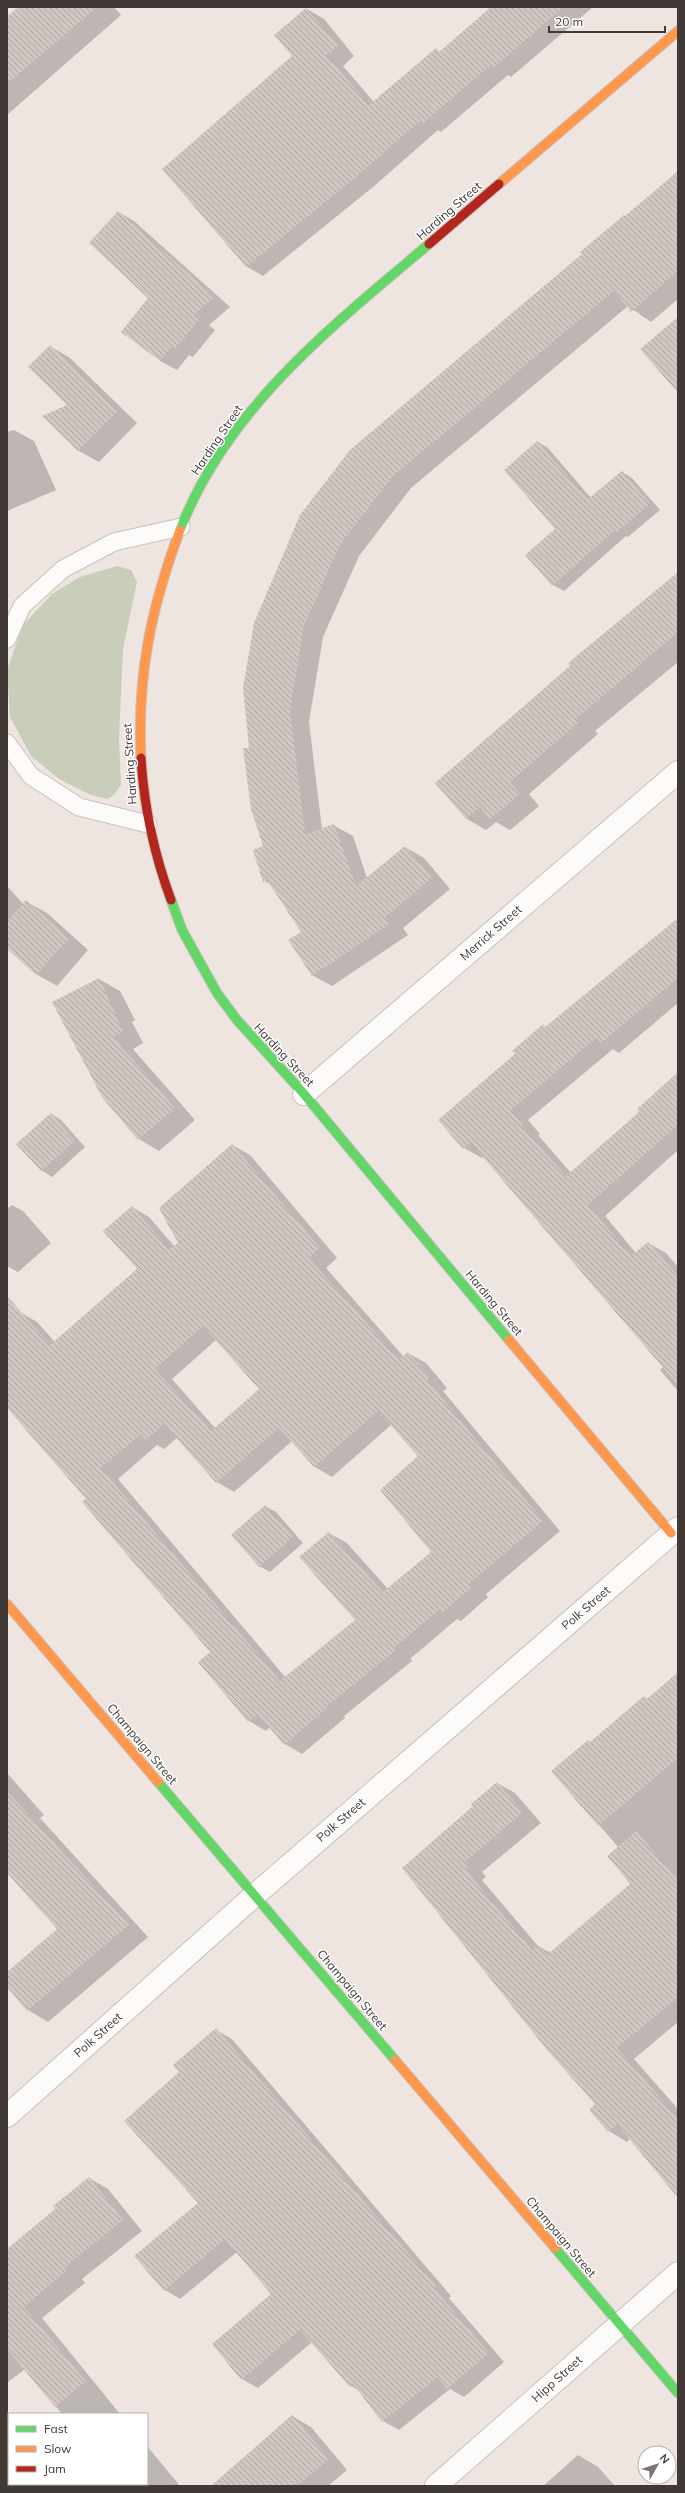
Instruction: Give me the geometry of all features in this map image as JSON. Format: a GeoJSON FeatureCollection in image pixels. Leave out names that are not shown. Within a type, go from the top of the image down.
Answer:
{"type":"FeatureCollection","features":[{"type":"Feature","properties":{"kind":"street","name":"Harding Street"},"geometry":{"type":"LineString","coordinates":[[675,1530],[304,1094],[252,1040],[215,992],[186,938],[165,888],[148,824],[142,791],[138,729],[140,683],[149,628],[165,566],[181,526],[207,473],[247,414],[304,352],[678,31]]}},
{"type":"Feature","properties":{"kind":"street","name":"Merrick Street"},"geometry":{"type":"LineString","coordinates":[[304,1094],[678,772]]}},
{"type":"Feature","properties":{"kind":"street","name":"Polk Street"},"geometry":{"type":"LineString","coordinates":[[7,2116],[255,1895],[675,1530]]}},
{"type":"Feature","properties":{"kind":"street","name":"Champaign Street"},"geometry":{"type":"LineString","coordinates":[[7,1604],[678,2392]]}},
{"type":"Feature","properties":{"kind":"street","name":"Hipp Street"},"geometry":{"type":"LineString","coordinates":[[436,2486],[678,2273]]}},
{"type":"Feature","properties":{"kind":"lane"},"geometry":{"type":"LineString","coordinates":[[7,639],[22,606],[63,569],[114,542],[181,526]]}},
{"type":"Feature","properties":{"kind":"lane"},"geometry":{"type":"LineString","coordinates":[[7,743],[31,776],[79,806],[148,824]]}},
{"type":"Feature","properties":{"kind":"green space"},"geometry":{"type":"Polygon","coordinates":[[[117,566],[131,570],[137,582],[123,649],[119,738],[121,785],[114,795],[107,799],[91,795],[59,779],[31,756],[10,717],[7,670],[23,625],[52,594],[80,577],[117,566]]]}},
{"type":"Feature","properties":{"kind":"building"},"geometry":{"type":"Polygon","coordinates":[[[18,7],[97,7],[7,84],[7,17],[18,7]]]}},
{"type":"Feature","properties":{"kind":"building"},"geometry":{"type":"Polygon","coordinates":[[[491,7],[564,7],[493,68],[491,65],[423,123],[421,120],[356,177],[246,267],[162,169],[292,56],[274,35],[306,8],[338,46],[326,55],[369,105],[436,48],[439,52],[491,7]]]}},
{"type":"Feature","properties":{"kind":"building"},"geometry":{"type":"Polygon","coordinates":[[[678,171],[678,271],[631,312],[614,291],[392,477],[340,545],[304,626],[290,710],[305,834],[334,824],[356,886],[405,846],[432,878],[385,917],[389,924],[312,976],[288,940],[301,932],[267,880],[263,882],[253,850],[263,846],[251,809],[243,748],[249,748],[243,688],[254,623],[300,515],[350,450],[582,254],[580,252],[678,171]]]}},
{"type":"Feature","properties":{"kind":"building"},"geometry":{"type":"Polygon","coordinates":[[[118,211],[215,297],[193,315],[199,320],[176,348],[172,346],[160,361],[121,332],[148,298],[89,243],[118,211]]]}},
{"type":"Feature","properties":{"kind":"building"},"geometry":{"type":"Polygon","coordinates":[[[678,317],[678,393],[640,349],[678,317]]]}},
{"type":"Feature","properties":{"kind":"building"},"geometry":{"type":"Polygon","coordinates":[[[50,345],[118,411],[78,451],[42,416],[67,405],[28,367],[50,345]]]}},
{"type":"Feature","properties":{"kind":"building"},"geometry":{"type":"Polygon","coordinates":[[[537,441],[588,499],[622,471],[650,504],[617,532],[615,530],[552,586],[525,555],[555,529],[504,470],[537,441]]]}},
{"type":"Feature","properties":{"kind":"building"},"geometry":{"type":"Polygon","coordinates":[[[678,572],[678,632],[576,719],[579,722],[510,782],[520,794],[490,819],[480,807],[466,819],[435,783],[570,666],[568,663],[678,572]]]}},
{"type":"Feature","properties":{"kind":"building"},"geometry":{"type":"Polygon","coordinates":[[[26,900],[69,938],[36,975],[7,949],[7,922],[26,900]]]}},
{"type":"Feature","properties":{"kind":"building"},"geometry":{"type":"Polygon","coordinates":[[[678,918],[678,978],[601,1043],[596,1038],[511,1110],[523,1123],[521,1125],[566,1176],[639,1112],[637,1109],[678,1072],[678,1125],[588,1205],[631,1256],[648,1242],[678,1276],[678,1385],[470,1142],[463,1149],[438,1120],[515,1054],[512,1051],[543,1024],[545,1027],[678,918]]]}},
{"type":"Feature","properties":{"kind":"building"},"geometry":{"type":"Polygon","coordinates":[[[99,978],[123,1031],[113,1037],[175,1108],[138,1140],[102,1097],[52,1002],[99,978]]]}},
{"type":"Feature","properties":{"kind":"building"},"geometry":{"type":"Polygon","coordinates":[[[51,1113],[75,1141],[41,1171],[16,1144],[51,1113]]]}},
{"type":"Feature","properties":{"kind":"building"},"geometry":{"type":"Polygon","coordinates":[[[232,1144],[320,1248],[309,1258],[399,1360],[408,1352],[430,1377],[427,1380],[543,1521],[469,1584],[472,1587],[443,1612],[440,1609],[394,1648],[396,1650],[327,1706],[329,1707],[284,1745],[258,1714],[248,1722],[198,1662],[210,1652],[82,1502],[86,1499],[7,1408],[7,1296],[50,1345],[137,1269],[103,1231],[132,1206],[169,1249],[178,1243],[159,1208],[232,1144]],[[203,1326],[155,1369],[211,1431],[259,1389],[203,1326]],[[378,1411],[314,1467],[279,1428],[216,1483],[164,1424],[146,1440],[141,1434],[101,1468],[280,1681],[355,1620],[299,1557],[329,1532],[383,1592],[431,1552],[380,1490],[418,1456],[378,1411]]]}},
{"type":"Feature","properties":{"kind":"building"},"geometry":{"type":"Polygon","coordinates":[[[265,1505],[293,1537],[259,1567],[231,1535],[265,1505]]]}},
{"type":"Feature","properties":{"kind":"building"},"geometry":{"type":"Polygon","coordinates":[[[678,1672],[678,1758],[598,1826],[551,1771],[588,1740],[590,1742],[644,1696],[647,1699],[678,1672]]]}},
{"type":"Feature","properties":{"kind":"building"},"geometry":{"type":"Polygon","coordinates":[[[497,1782],[523,1812],[465,1862],[469,1866],[465,1869],[532,1950],[538,1945],[547,1955],[630,1884],[607,1856],[636,1831],[678,1880],[678,1997],[617,2048],[678,2119],[678,2198],[617,2124],[608,2132],[589,2110],[595,2104],[547,2050],[402,1868],[473,1806],[471,1804],[497,1782]]]}},
{"type":"Feature","properties":{"kind":"building"},"geometry":{"type":"Polygon","coordinates":[[[7,1791],[129,1925],[27,2011],[7,1987],[7,1972],[57,1929],[7,1873],[7,1791]]]}},
{"type":"Feature","properties":{"kind":"building"},"geometry":{"type":"Polygon","coordinates":[[[216,2028],[436,2286],[434,2288],[489,2353],[447,2389],[438,2377],[382,2422],[353,2384],[350,2387],[300,2330],[241,2380],[212,2344],[271,2294],[225,2239],[164,2291],[134,2256],[198,2203],[124,2121],[179,2072],[173,2065],[216,2028]]]}},
{"type":"Feature","properties":{"kind":"building"},"geometry":{"type":"Polygon","coordinates":[[[89,2177],[123,2220],[64,2268],[66,2271],[24,2307],[86,2381],[55,2407],[7,2349],[7,2249],[55,2209],[53,2206],[89,2177]]]}},
{"type":"Feature","properties":{"kind":"building"},"geometry":{"type":"Polygon","coordinates":[[[292,2415],[329,2459],[297,2486],[211,2486],[292,2415]]]}},
{"type":"Feature","properties":{"kind":"traffic: fast"},"geometry":{"type":"LineString","coordinates":[[180,530],[200,486],[225,445],[254,408],[286,372],[320,338],[429,244]]}},
{"type":"Feature","properties":{"kind":"traffic: fast"},"geometry":{"type":"LineString","coordinates":[[171,900],[182,930],[217,993],[237,1020],[304,1094],[509,1340]]}},
{"type":"Feature","properties":{"kind":"traffic: fast"},"geometry":{"type":"LineString","coordinates":[[158,1782],[395,2060]]}},
{"type":"Feature","properties":{"kind":"traffic: fast"},"geometry":{"type":"LineString","coordinates":[[555,2248],[678,2393]]}},
{"type":"Feature","properties":{"kind":"traffic: slow"},"geometry":{"type":"LineString","coordinates":[[499,184],[678,31]]}},
{"type":"Feature","properties":{"kind":"traffic: slow"},"geometry":{"type":"LineString","coordinates":[[141,758],[141,698],[148,642],[161,587],[180,530]]}},
{"type":"Feature","properties":{"kind":"traffic: slow"},"geometry":{"type":"LineString","coordinates":[[509,1340],[671,1533]]}},
{"type":"Feature","properties":{"kind":"traffic: slow"},"geometry":{"type":"LineString","coordinates":[[7,1604],[158,1782]]}},
{"type":"Feature","properties":{"kind":"traffic: slow"},"geometry":{"type":"LineString","coordinates":[[395,2060],[555,2248]]}},
{"type":"Feature","properties":{"kind":"traffic: jam"},"geometry":{"type":"LineString","coordinates":[[429,244],[499,184]]}},
{"type":"Feature","properties":{"kind":"traffic: jam"},"geometry":{"type":"LineString","coordinates":[[141,758],[147,812],[155,848],[171,900]]}}]}
